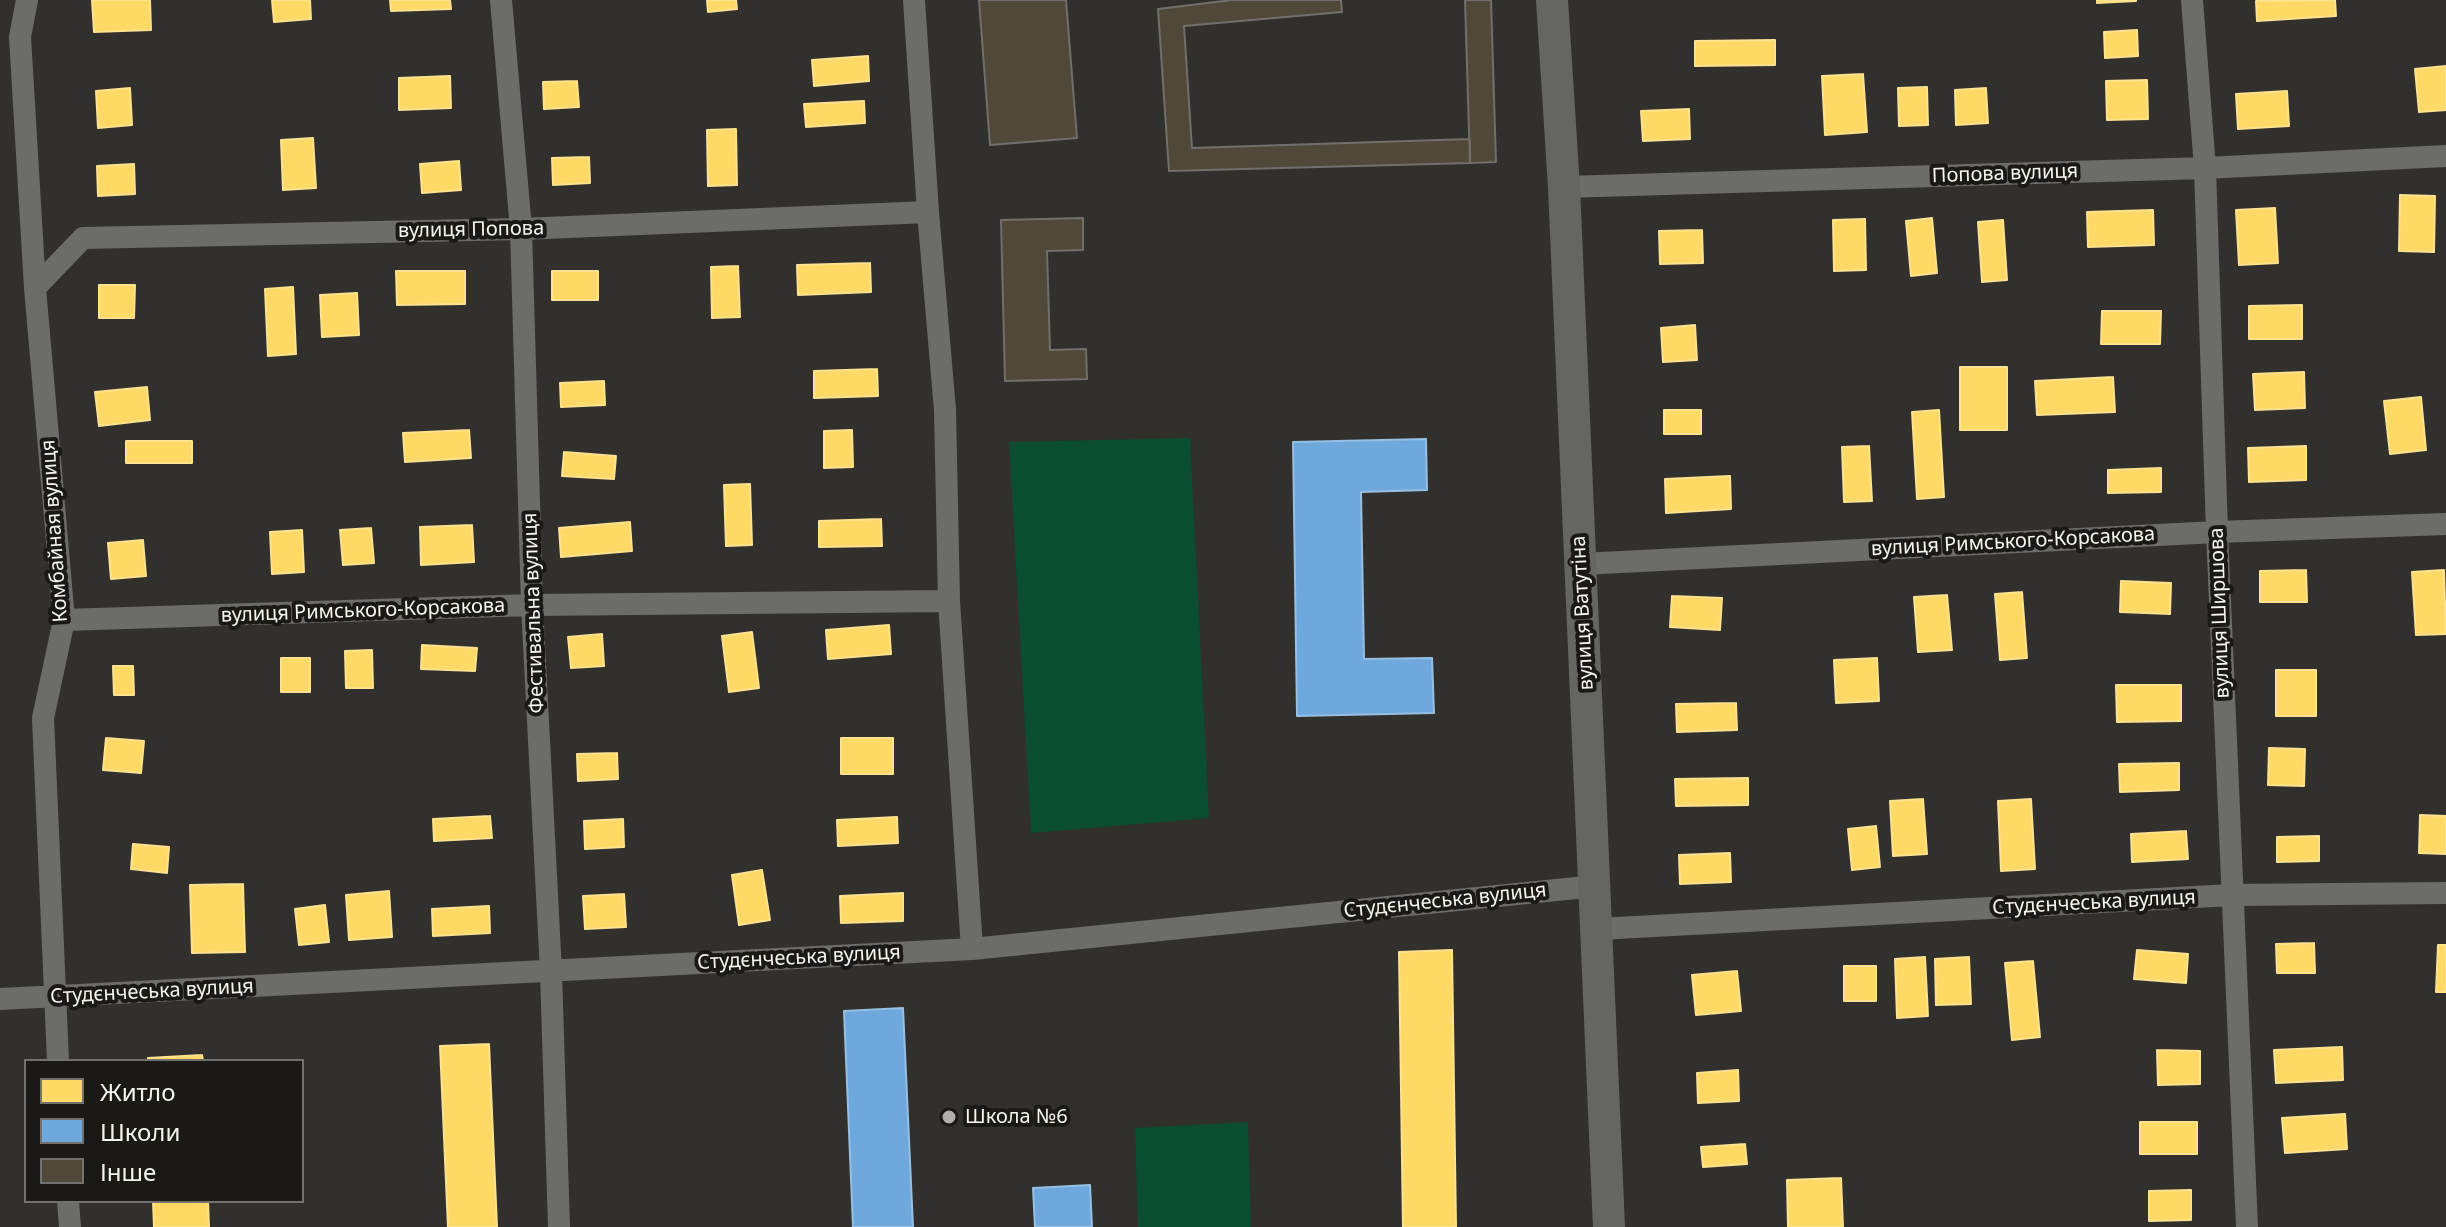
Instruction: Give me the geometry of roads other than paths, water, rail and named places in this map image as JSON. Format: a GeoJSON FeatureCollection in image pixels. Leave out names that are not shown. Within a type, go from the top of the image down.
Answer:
{"type":"FeatureCollection","features":[{"type":"Feature","properties":{"kind":"street","name":"Комбайная вулиця"},"geometry":{"type":"LineString","coordinates":[[27,0],[20,37],[35,288],[64,620],[43,718],[58,1059]]}},
{"type":"Feature","properties":{"kind":"street","name":"Фестивальна вулиця"},"geometry":{"type":"LineString","coordinates":[[501,0],[521,229],[532,605],[551,972],[559,1227]]}},
{"type":"Feature","properties":{"kind":"street"},"geometry":{"type":"LineString","coordinates":[[914,0],[945,410],[949,601],[972,949]]}},
{"type":"Feature","properties":{"kind":"street","name":"вулиця Ватутіна"},"geometry":{"type":"LineString","coordinates":[[1552,0],[1564,187],[1609,1227]]}},
{"type":"Feature","properties":{"kind":"street","name":"вулиця Ширшова"},"geometry":{"type":"LineString","coordinates":[[2192,0],[2205,168],[2217,532],[2247,1227]]}},
{"type":"Feature","properties":{"kind":"street","name":"Попова вулиця"},"geometry":{"type":"LineString","coordinates":[[1564,187],[2205,168],[2446,156]]}},
{"type":"Feature","properties":{"kind":"street","name":"вулиця Попова"},"geometry":{"type":"LineString","coordinates":[[35,288],[83,238],[521,229],[928,212]]}},
{"type":"Feature","properties":{"kind":"street","name":"вулиця Римського-Корсакова"},"geometry":{"type":"LineString","coordinates":[[1581,564],[2217,532],[2446,524]]}},
{"type":"Feature","properties":{"kind":"street","name":"вулиця Римського-Корсакова"},"geometry":{"type":"LineString","coordinates":[[64,620],[532,605],[949,601]]}},
{"type":"Feature","properties":{"kind":"street","name":"Студєнчеська вулиця"},"geometry":{"type":"LineString","coordinates":[[0,999],[972,949],[1596,886]]}},
{"type":"Feature","properties":{"kind":"street","name":"Студєнчеська вулиця"},"geometry":{"type":"LineString","coordinates":[[1598,929],[2232,895],[2446,893]]}},
{"type":"Feature","properties":{"kind":"street"},"geometry":{"type":"LineString","coordinates":[[68,1203],[70,1227]]}},
{"type":"Feature","properties":{"kind":"place","name":"Школа №6"},"geometry":{"type":"Point","coordinates":[949,1117]}}]}
